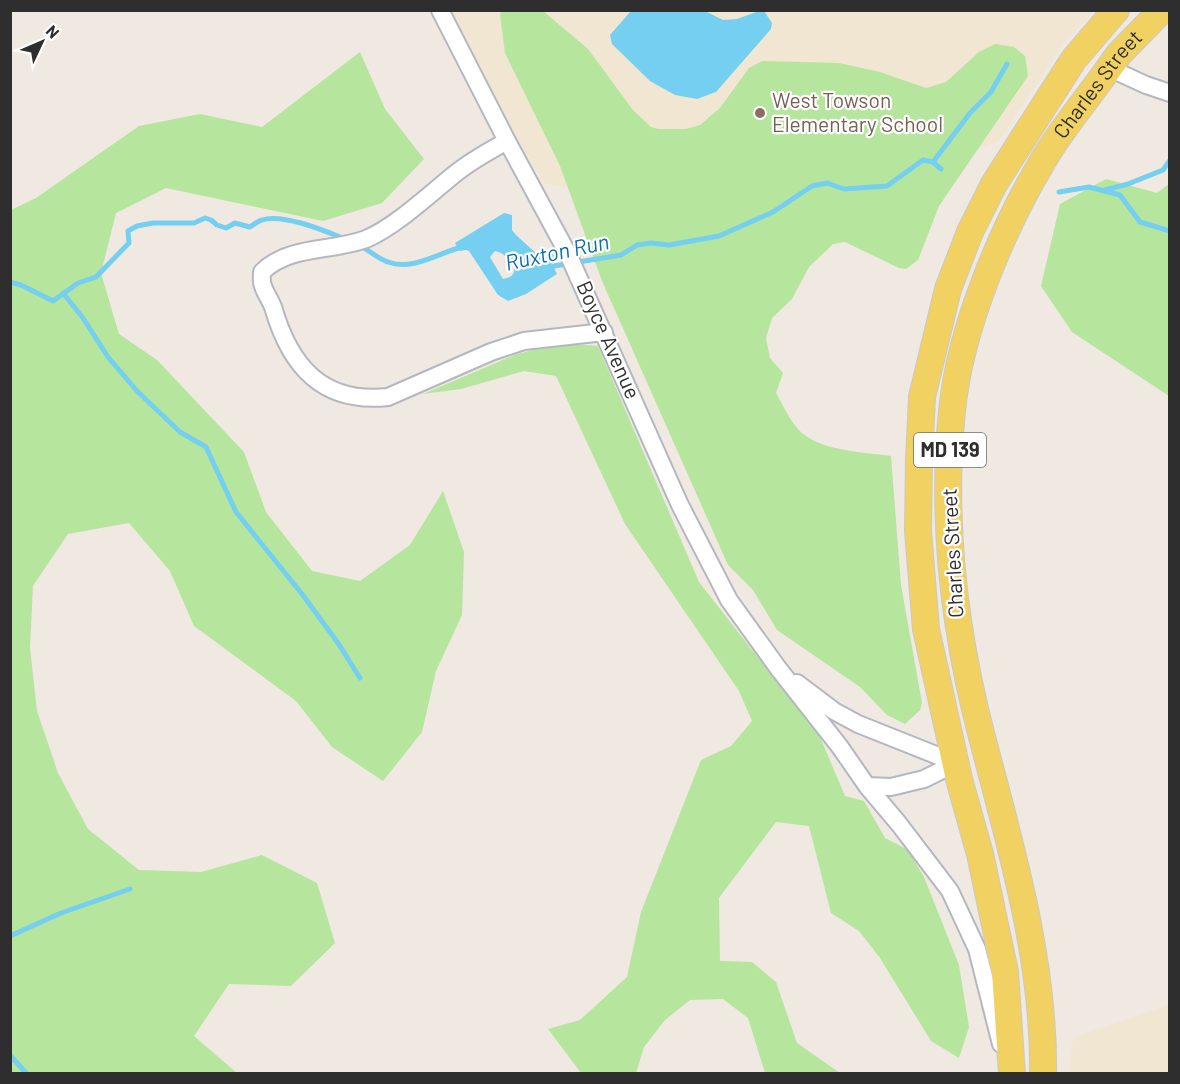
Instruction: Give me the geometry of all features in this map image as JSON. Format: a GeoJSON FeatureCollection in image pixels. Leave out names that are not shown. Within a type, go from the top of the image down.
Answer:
{"type":"FeatureCollection","features":[{"type":"Feature","properties":{"kind":"main road","name":"Charles Street"},"geometry":{"type":"LineString","coordinates":[[1010,1074],[1005,972],[980,854],[956,763],[926,629],[918,531],[922,397],[948,289],[970,232],[994,184],[1074,59],[1116,10]]}},
{"type":"Feature","properties":{"kind":"main road","name":"Charles Street"},"geometry":{"type":"LineString","coordinates":[[1043,1074],[1040,1010],[1031,946],[1019,885],[966,672],[955,612],[949,530],[952,409],[963,353],[978,304],[1001,243],[1046,157],[1109,68],[1162,10]]}},
{"type":"Feature","properties":{"kind":"street","name":"Boyce Avenue"},"geometry":{"type":"LineString","coordinates":[[440,10],[568,254],[680,505],[729,600],[867,786],[950,891],[977,949],[1010,1074]]}},
{"type":"Feature","properties":{"kind":"street"},"geometry":{"type":"LineString","coordinates":[[1109,68],[1170,93]]}},
{"type":"Feature","properties":{"kind":"street"},"geometry":{"type":"LineString","coordinates":[[507,141],[473,160],[396,220],[367,238],[329,248],[298,252],[271,263],[262,272],[263,286],[270,298],[279,330],[310,377],[322,385],[339,391],[375,399],[388,397],[491,352],[524,341],[604,332]]}},
{"type":"Feature","properties":{"kind":"street","name":"Boyce Avenue"},"geometry":{"type":"LineString","coordinates":[[778,668],[834,711],[858,724],[956,763]]}},
{"type":"Feature","properties":{"kind":"street"},"geometry":{"type":"LineString","coordinates":[[867,786],[891,787],[924,779],[956,763]]}},
{"type":"Feature","properties":{"kind":"shaded area","name":"West Towson Elementary School"},"geometry":{"type":"Polygon","coordinates":[[[441,11],[1094,11],[1067,39],[998,142],[915,169],[603,193],[545,184],[441,11]]]}},
{"type":"Feature","properties":{"kind":"shaded area"},"geometry":{"type":"Polygon","coordinates":[[[1169,1005],[1169,1073],[1069,1074],[1073,1038],[1169,1005]]]}},
{"type":"Feature","properties":{"kind":"green space"},"geometry":{"type":"Polygon","coordinates":[[[502,10],[543,11],[588,49],[633,110],[651,127],[658,129],[686,129],[700,125],[720,108],[749,68],[762,61],[839,63],[880,72],[926,88],[946,82],[979,52],[995,44],[1014,47],[1025,56],[1028,76],[939,206],[918,260],[906,269],[899,268],[845,242],[833,244],[809,267],[792,299],[772,318],[766,338],[770,358],[783,373],[776,393],[798,429],[806,436],[828,446],[854,452],[891,456],[901,585],[922,703],[920,710],[905,724],[887,715],[860,687],[777,630],[753,590],[728,565],[602,281],[560,166],[505,53],[500,14],[502,10]]]}},
{"type":"Feature","properties":{"kind":"green space"},"geometry":{"type":"Polygon","coordinates":[[[360,52],[385,109],[424,159],[382,203],[323,221],[166,188],[116,213],[101,273],[119,334],[157,360],[244,452],[266,512],[312,571],[360,581],[410,545],[443,491],[464,552],[462,615],[436,671],[422,732],[383,781],[332,747],[296,701],[194,626],[170,571],[129,523],[68,534],[33,586],[30,648],[37,711],[58,773],[88,829],[139,870],[201,872],[262,855],[317,883],[335,943],[291,986],[229,984],[194,1036],[237,1073],[11,1073],[11,210],[36,198],[139,126],[200,114],[262,127],[360,52]]]}},
{"type":"Feature","properties":{"kind":"green space"},"geometry":{"type":"Polygon","coordinates":[[[1106,179],[1157,193],[1169,184],[1169,396],[1072,332],[1041,286],[1060,204],[1106,179]]]}},
{"type":"Feature","properties":{"kind":"green space"},"geometry":{"type":"Polygon","coordinates":[[[562,343],[598,346],[699,582],[820,737],[845,796],[864,801],[885,838],[908,850],[924,877],[959,965],[969,1027],[959,1058],[931,1041],[880,958],[859,931],[831,913],[809,826],[776,822],[719,898],[720,961],[752,962],[776,982],[797,1043],[840,1073],[765,1073],[748,1018],[723,999],[690,1000],[665,1020],[644,1047],[636,1073],[581,1073],[548,1029],[580,1020],[627,977],[641,912],[701,760],[731,746],[752,721],[739,691],[625,524],[556,376],[524,371],[461,389],[423,394],[517,354],[562,343]]]}},
{"type":"Feature","properties":{"kind":"water"},"geometry":{"type":"Polygon","coordinates":[[[631,11],[705,11],[723,20],[737,19],[764,11],[772,23],[771,29],[716,92],[697,99],[675,95],[650,81],[612,44],[610,35],[631,11]]]}},
{"type":"Feature","properties":{"kind":"water"},"geometry":{"type":"Polygon","coordinates":[[[504,213],[512,215],[512,230],[538,255],[549,258],[557,274],[526,294],[508,301],[498,295],[469,251],[459,251],[455,243],[504,213]],[[495,251],[490,257],[503,279],[510,277],[514,270],[510,260],[495,251]]]}},
{"type":"Feature","properties":{"kind":"waterway"},"geometry":{"type":"LineString","coordinates":[[933,162],[970,113],[991,92],[1007,64]]}},
{"type":"Feature","properties":{"kind":"waterway","name":"Ruxton Run"},"geometry":{"type":"LineString","coordinates":[[548,267],[621,255],[637,245],[651,243],[669,245],[719,236],[773,212],[812,186],[827,183],[844,189],[887,186],[923,160],[933,162],[941,169]]}},
{"type":"Feature","properties":{"kind":"waterway"},"geometry":{"type":"LineString","coordinates":[[1105,190],[1128,184],[1163,170],[1170,160]]}},
{"type":"Feature","properties":{"kind":"waterway","name":"Ruxton Run"},"geometry":{"type":"LineString","coordinates":[[1059,192],[1089,187],[1120,195],[1140,222],[1170,231]]}},
{"type":"Feature","properties":{"kind":"waterway","name":"Ruxton Run"},"geometry":{"type":"LineString","coordinates":[[10,282],[53,301],[78,283],[96,277],[129,243],[128,231],[137,226],[153,223],[194,223],[205,218],[226,228],[235,223],[250,227],[257,222],[271,218],[304,224],[345,239]]}},
{"type":"Feature","properties":{"kind":"waterway","name":"Ruxton Run"},"geometry":{"type":"LineString","coordinates":[[359,245],[384,261],[397,264],[416,263],[462,247]]}},
{"type":"Feature","properties":{"kind":"waterway"},"geometry":{"type":"LineString","coordinates":[[552,256],[553,266]]}},
{"type":"Feature","properties":{"kind":"waterway"},"geometry":{"type":"LineString","coordinates":[[63,293],[83,318],[108,357],[137,391],[180,432],[206,447],[236,512],[302,594],[360,678]]}},
{"type":"Feature","properties":{"kind":"waterway"},"geometry":{"type":"LineString","coordinates":[[10,936],[61,913],[130,889]]}},
{"type":"Feature","properties":{"kind":"waterway"},"geometry":{"type":"LineString","coordinates":[[10,1055],[27,1074]]}},
{"type":"Feature","properties":{"kind":"place","name":"West Towson Elementary School"},"geometry":{"type":"Point","coordinates":[760,113]}}]}
